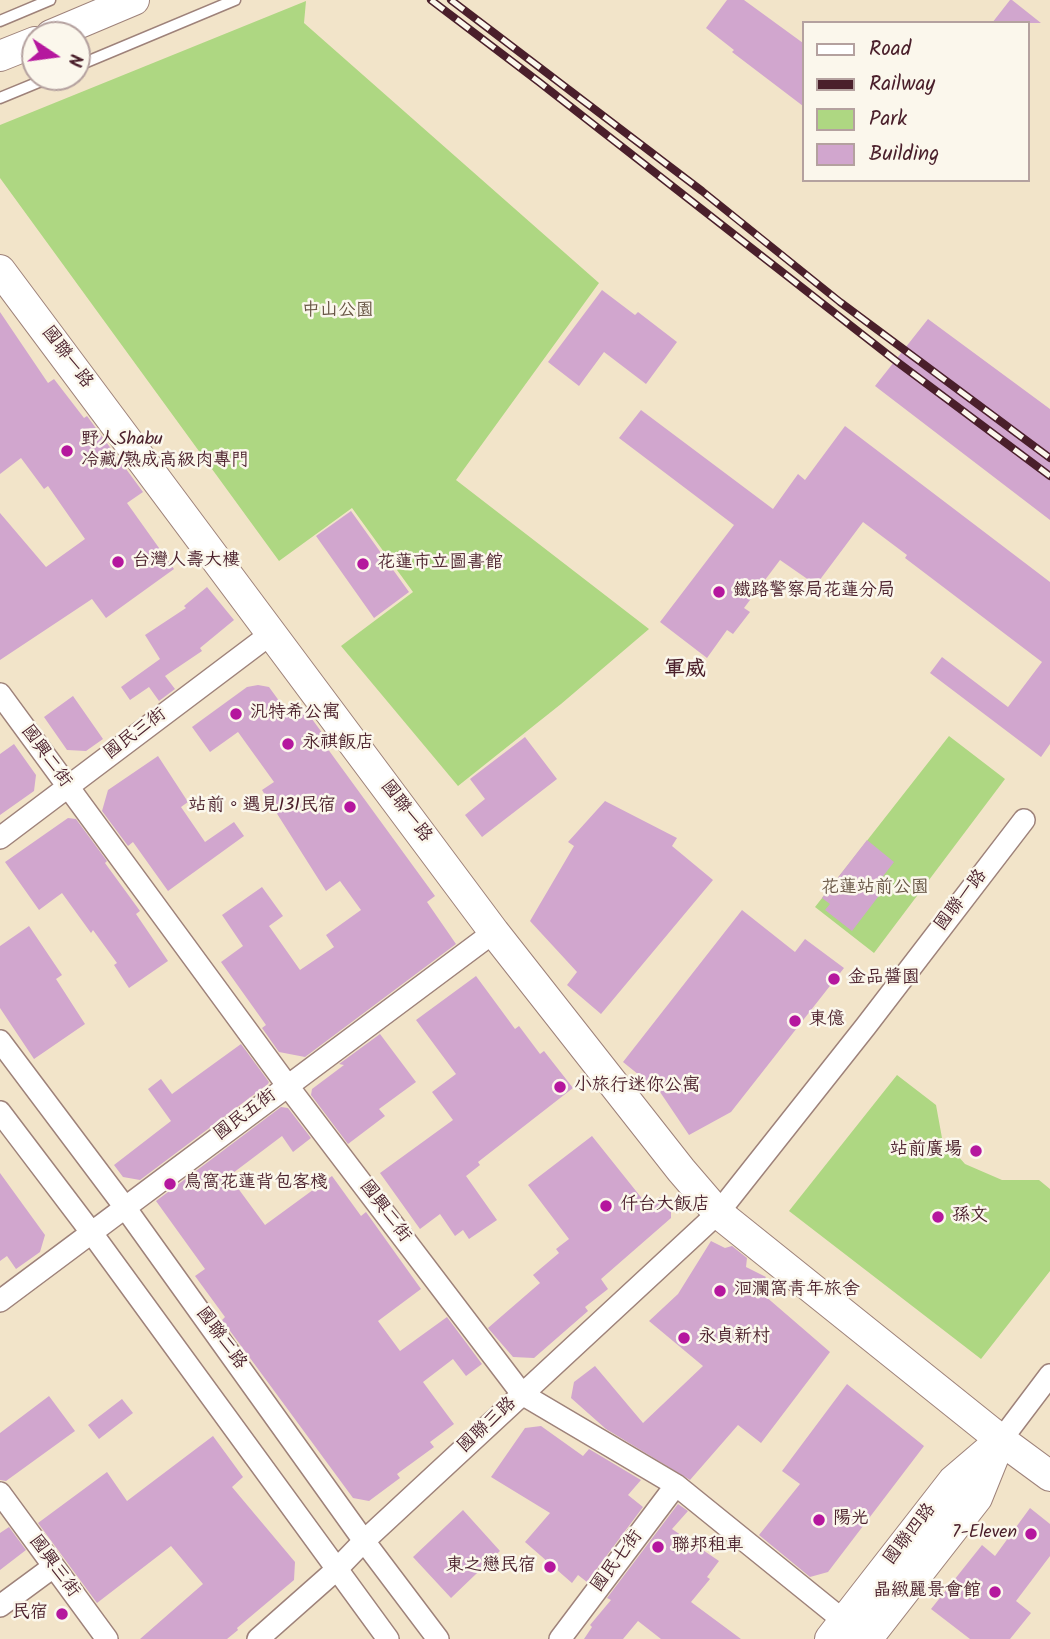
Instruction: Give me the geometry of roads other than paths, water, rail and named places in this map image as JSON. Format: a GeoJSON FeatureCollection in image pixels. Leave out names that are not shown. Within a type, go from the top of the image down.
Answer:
{"type":"FeatureCollection","features":[{"type":"Feature","properties":{"kind":"street"},"geometry":{"type":"LineString","coordinates":[[84,21],[134,0]]}},
{"type":"Feature","properties":{"kind":"street"},"geometry":{"type":"LineString","coordinates":[[0,56],[21,47]]}},
{"type":"Feature","properties":{"kind":"street","name":"國聯一路"},"geometry":{"type":"LineString","coordinates":[[0,270],[494,932],[681,1170],[718,1213],[1001,1440],[1050,1476]]}},
{"type":"Feature","properties":{"kind":"street","name":"國民三街"},"geometry":{"type":"LineString","coordinates":[[0,838],[272,633]]}},
{"type":"Feature","properties":{"kind":"street","name":"國興二街"},"geometry":{"type":"LineString","coordinates":[[0,694],[287,1085],[522,1394],[676,1485],[849,1634]]}},
{"type":"Feature","properties":{"kind":"street","name":"國聯一路"},"geometry":{"type":"LineString","coordinates":[[718,1213],[1024,820]]}},
{"type":"Feature","properties":{"kind":"street","name":"國民五街"},"geometry":{"type":"LineString","coordinates":[[0,1301],[494,932]]}},
{"type":"Feature","properties":{"kind":"street","name":"國聯二路"},"geometry":{"type":"LineString","coordinates":[[0,1041],[124,1206],[364,1541],[438,1639]]}},
{"type":"Feature","properties":{"kind":"street"},"geometry":{"type":"LineString","coordinates":[[0,1112],[91,1232],[388,1639]]}},
{"type":"Feature","properties":{"kind":"street","name":"國聯三路"},"geometry":{"type":"LineString","coordinates":[[258,1639],[336,1570],[718,1213]]}},
{"type":"Feature","properties":{"kind":"street","name":"國聯四路"},"geometry":{"type":"LineString","coordinates":[[849,1634],[977,1498],[1001,1440],[1050,1375]]}},
{"type":"Feature","properties":{"kind":"street","name":"國民七街"},"geometry":{"type":"LineString","coordinates":[[560,1639],[676,1485]]}},
{"type":"Feature","properties":{"kind":"street","name":"國興三街"},"geometry":{"type":"LineString","coordinates":[[0,1493],[107,1639]]}},
{"type":"Feature","properties":{"kind":"street"},"geometry":{"type":"LineString","coordinates":[[0,1606],[53,1567]]}},
{"type":"Feature","properties":{"kind":"lane"},"geometry":{"type":"LineString","coordinates":[[0,21],[50,0]]}},
{"type":"Feature","properties":{"kind":"lane"},"geometry":{"type":"LineString","coordinates":[[91,60],[235,0]]}},
{"type":"Feature","properties":{"kind":"lane"},"geometry":{"type":"LineString","coordinates":[[0,98],[21,89]]}},
{"type":"Feature","properties":{"kind":"railway"},"geometry":{"type":"LineString","coordinates":[[431,0],[896,361],[1050,476]]}},
{"type":"Feature","properties":{"kind":"railway"},"geometry":{"type":"LineString","coordinates":[[451,0],[702,191],[840,302],[1050,458]]}},
{"type":"Feature","properties":{"kind":"place","name":"野人Shabu 冷藏/熟成高級肉專門"},"geometry":{"type":"Point","coordinates":[67,451]}},
{"type":"Feature","properties":{"kind":"place","name":"台灣人壽大樓"},"geometry":{"type":"Point","coordinates":[118,562]}},
{"type":"Feature","properties":{"kind":"place","name":"花蓮市立圖書館"},"geometry":{"type":"Point","coordinates":[363,564]}},
{"type":"Feature","properties":{"kind":"place","name":"鐵路警察局花蓮分局"},"geometry":{"type":"Point","coordinates":[719,592]}},
{"type":"Feature","properties":{"kind":"place","name":"汎特希公寓"},"geometry":{"type":"Point","coordinates":[236,714]}},
{"type":"Feature","properties":{"kind":"place","name":"永祺飯店"},"geometry":{"type":"Point","coordinates":[288,744]}},
{"type":"Feature","properties":{"kind":"place","name":"站前。遇見131民宿"},"geometry":{"type":"Point","coordinates":[350,807]}},
{"type":"Feature","properties":{"kind":"place","name":"金品醬園"},"geometry":{"type":"Point","coordinates":[834,979]}},
{"type":"Feature","properties":{"kind":"place","name":"東億"},"geometry":{"type":"Point","coordinates":[795,1021]}},
{"type":"Feature","properties":{"kind":"place","name":"小旅行迷你公寓"},"geometry":{"type":"Point","coordinates":[560,1087]}},
{"type":"Feature","properties":{"kind":"place","name":"站前廣場"},"geometry":{"type":"Point","coordinates":[976,1151]}},
{"type":"Feature","properties":{"kind":"place","name":"鳥窩花蓮背包客棧"},"geometry":{"type":"Point","coordinates":[170,1184]}},
{"type":"Feature","properties":{"kind":"place","name":"仟台大飯店"},"geometry":{"type":"Point","coordinates":[606,1206]}},
{"type":"Feature","properties":{"kind":"place","name":"孫文"},"geometry":{"type":"Point","coordinates":[938,1217]}},
{"type":"Feature","properties":{"kind":"place","name":"洄瀾窩青年旅舍"},"geometry":{"type":"Point","coordinates":[720,1291]}},
{"type":"Feature","properties":{"kind":"place","name":"永貞新村"},"geometry":{"type":"Point","coordinates":[684,1338]}},
{"type":"Feature","properties":{"kind":"place","name":"陽光"},"geometry":{"type":"Point","coordinates":[819,1520]}},
{"type":"Feature","properties":{"kind":"place","name":"7-Eleven"},"geometry":{"type":"Point","coordinates":[1031,1534]}},
{"type":"Feature","properties":{"kind":"place","name":"聯邦租車"},"geometry":{"type":"Point","coordinates":[658,1547]}},
{"type":"Feature","properties":{"kind":"place","name":"東之戀民宿"},"geometry":{"type":"Point","coordinates":[550,1567]}},
{"type":"Feature","properties":{"kind":"place","name":"晶緻麗景會館"},"geometry":{"type":"Point","coordinates":[995,1592]}},
{"type":"Feature","properties":{"kind":"place","name":"民宿"},"geometry":{"type":"Point","coordinates":[62,1614]}},
{"type":"Feature","properties":{"kind":"district","name":"軍威"},"geometry":{"type":"Point","coordinates":[685,671]}},
{"type":"Feature","properties":{"kind":"park label","name":"中山公園"},"geometry":{"type":"Point","coordinates":[338,312]}},
{"type":"Feature","properties":{"kind":"park label","name":"花蓮站前公園"},"geometry":{"type":"Point","coordinates":[875,889]}}]}
